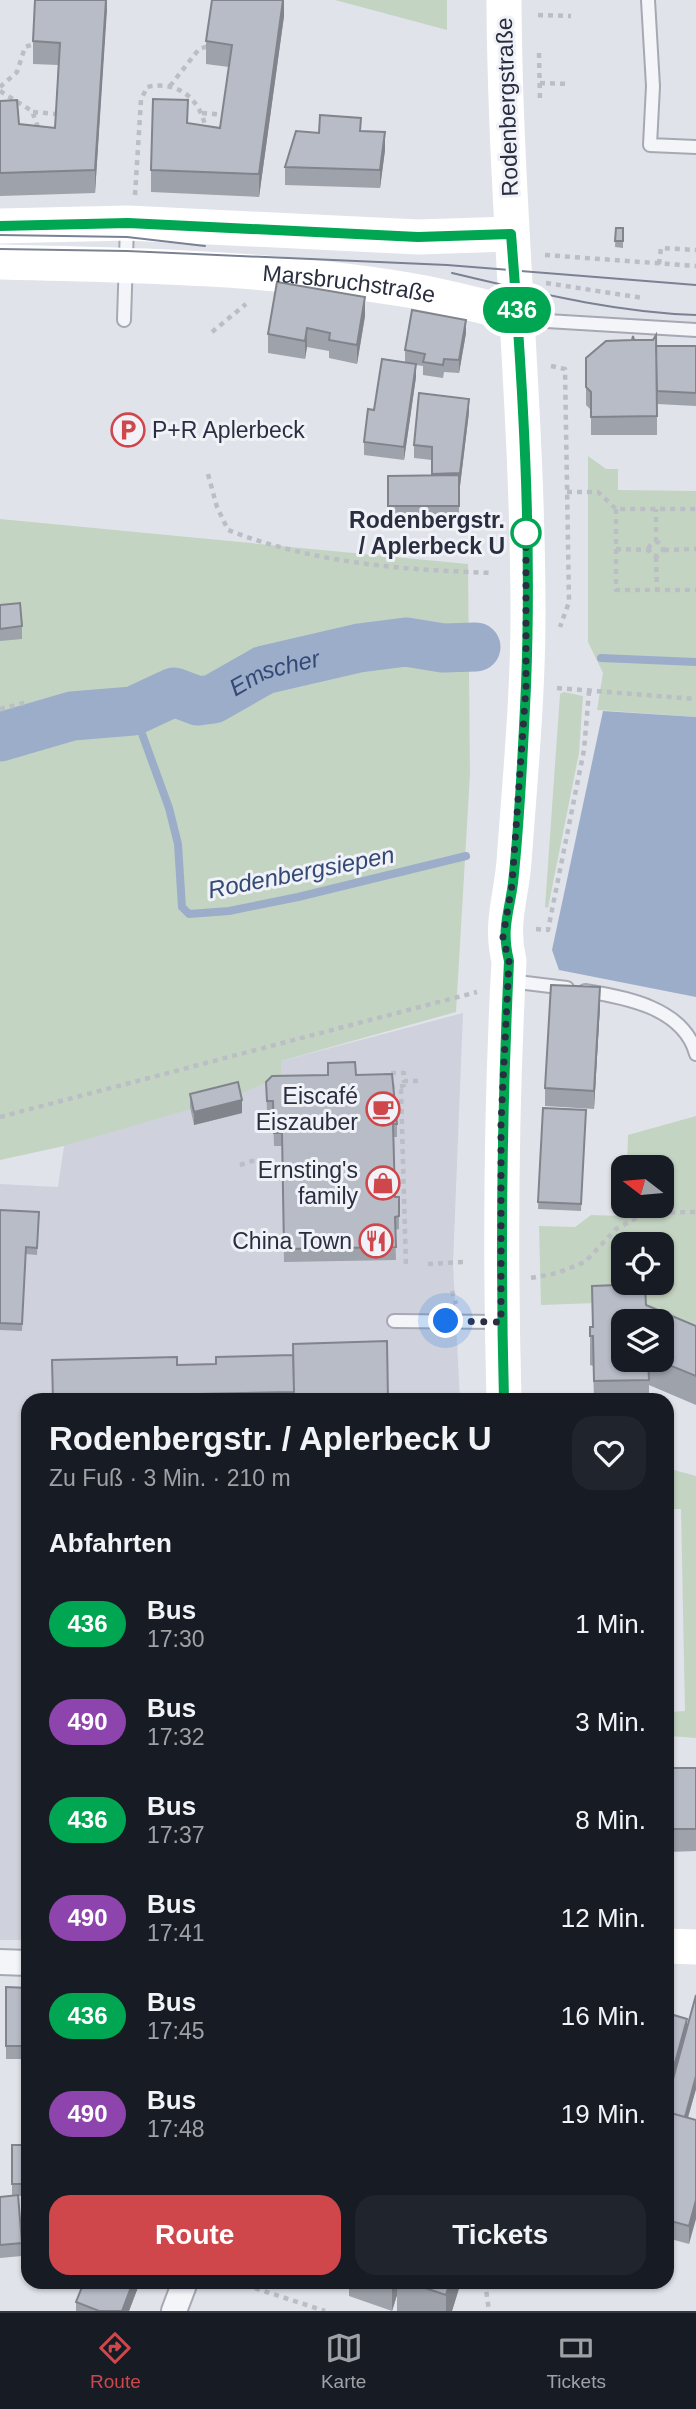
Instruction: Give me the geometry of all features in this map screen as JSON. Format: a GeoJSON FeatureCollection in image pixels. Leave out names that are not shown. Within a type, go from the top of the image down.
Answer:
{"type":"FeatureCollection","features":[{"type":"Feature","properties":{"kind":"main road","name":"Rodenbergstraße"},"geometry":{"type":"LineString","coordinates":[[503,1393],[501,1123],[509,971],[503,937],[512,885],[526,687],[528,614],[524,447],[532,318],[511,234],[504,0]]}},
{"type":"Feature","properties":{"kind":"main road","name":"Marsbruchstraße"},"geometry":{"type":"LineString","coordinates":[[0,226],[130,223],[418,237],[511,234]]}},
{"type":"Feature","properties":{"kind":"main road","name":"Marsbruchstraße"},"geometry":{"type":"LineString","coordinates":[[0,261],[125,265],[358,282],[411,290],[532,318]]}},
{"type":"Feature","properties":{"kind":"main road"},"geometry":{"type":"LineString","coordinates":[[674,1946],[696,1947]]}},
{"type":"Feature","properties":{"kind":"street"},"geometry":{"type":"LineString","coordinates":[[0,1962],[21,1963]]}},
{"type":"Feature","properties":{"kind":"street"},"geometry":{"type":"LineString","coordinates":[[174,2311],[183,2289]]}},
{"type":"Feature","properties":{"kind":"lane"},"geometry":{"type":"LineString","coordinates":[[648,0],[653,86],[650,145],[696,148]]}},
{"type":"Feature","properties":{"kind":"lane"},"geometry":{"type":"LineString","coordinates":[[124,320],[125,265],[130,223]]}},
{"type":"Feature","properties":{"kind":"lane","name":"Marsbruchstraße"},"geometry":{"type":"LineString","coordinates":[[532,318],[696,330]]}},
{"type":"Feature","properties":{"kind":"lane"},"geometry":{"type":"LineString","coordinates":[[509,971],[663,1011],[681,1027],[696,1054]]}},
{"type":"Feature","properties":{"kind":"lane"},"geometry":{"type":"LineString","coordinates":[[394,1321],[501,1322]]}},
{"type":"Feature","properties":{"kind":"path"},"geometry":{"type":"LineString","coordinates":[[538,15],[571,16]]}},
{"type":"Feature","properties":{"kind":"path"},"geometry":{"type":"LineString","coordinates":[[34,44],[25,47],[17,72],[0,89],[33,112],[57,114]]}},
{"type":"Feature","properties":{"kind":"path"},"geometry":{"type":"LineString","coordinates":[[170,86],[199,49],[209,46]]}},
{"type":"Feature","properties":{"kind":"path"},"geometry":{"type":"LineString","coordinates":[[540,83],[569,84]]}},
{"type":"Feature","properties":{"kind":"path"},"geometry":{"type":"LineString","coordinates":[[130,223],[143,92],[155,86],[170,86],[190,96],[202,113],[206,141]]}},
{"type":"Feature","properties":{"kind":"path"},"geometry":{"type":"LineString","coordinates":[[33,112],[40,137]]}},
{"type":"Feature","properties":{"kind":"path"},"geometry":{"type":"LineString","coordinates":[[202,113],[225,115]]}},
{"type":"Feature","properties":{"kind":"path"},"geometry":{"type":"LineString","coordinates":[[659,264],[660,248],[696,250]]}},
{"type":"Feature","properties":{"kind":"path"},"geometry":{"type":"LineString","coordinates":[[545,255],[696,267]]}},
{"type":"Feature","properties":{"kind":"path"},"geometry":{"type":"LineString","coordinates":[[545,283],[643,298]]}},
{"type":"Feature","properties":{"kind":"path"},"geometry":{"type":"LineString","coordinates":[[212,332],[253,299]]}},
{"type":"Feature","properties":{"kind":"path"},"geometry":{"type":"LineString","coordinates":[[532,318],[548,365],[565,369],[569,602],[559,631]]}},
{"type":"Feature","properties":{"kind":"path"},"geometry":{"type":"LineString","coordinates":[[208,474],[217,507],[228,530],[251,539],[351,563],[493,573]]}},
{"type":"Feature","properties":{"kind":"path"},"geometry":{"type":"LineString","coordinates":[[567,492],[598,492],[616,509],[696,509]]}},
{"type":"Feature","properties":{"kind":"path"},"geometry":{"type":"LineString","coordinates":[[616,509],[616,590],[696,590]]}},
{"type":"Feature","properties":{"kind":"path"},"geometry":{"type":"LineString","coordinates":[[649,550],[656,542],[656,509]]}},
{"type":"Feature","properties":{"kind":"path"},"geometry":{"type":"LineString","coordinates":[[656,542],[664,550]]}},
{"type":"Feature","properties":{"kind":"path"},"geometry":{"type":"LineString","coordinates":[[616,549],[649,550],[656,557],[657,590]]}},
{"type":"Feature","properties":{"kind":"path"},"geometry":{"type":"LineString","coordinates":[[656,557],[664,550],[696,550]]}},
{"type":"Feature","properties":{"kind":"path"},"geometry":{"type":"LineString","coordinates":[[555,677],[555,688],[696,699]]}},
{"type":"Feature","properties":{"kind":"path"},"geometry":{"type":"LineString","coordinates":[[536,929],[548,930],[584,750],[589,692]]}},
{"type":"Feature","properties":{"kind":"path"},"geometry":{"type":"LineString","coordinates":[[0,709],[28,702]]}},
{"type":"Feature","properties":{"kind":"path"},"geometry":{"type":"LineString","coordinates":[[0,1117],[471,993]]}},
{"type":"Feature","properties":{"kind":"path"},"geometry":{"type":"LineString","coordinates":[[406,1267],[401,1091],[404,1091],[404,1086],[386,1087],[386,1073],[404,1073],[404,1082],[418,1081]]}},
{"type":"Feature","properties":{"kind":"path"},"geometry":{"type":"LineString","coordinates":[[240,1166],[252,1161],[275,1160]]}},
{"type":"Feature","properties":{"kind":"path"},"geometry":{"type":"LineString","coordinates":[[528,1278],[557,1273],[585,1262],[616,1228],[646,1213],[696,1212]]}},
{"type":"Feature","properties":{"kind":"path"},"geometry":{"type":"LineString","coordinates":[[428,1265],[463,1262]]}},
{"type":"Feature","properties":{"kind":"path"},"geometry":{"type":"LineString","coordinates":[[258,2289],[326,2311]]}},
{"type":"Feature","properties":{"kind":"path"},"geometry":{"type":"LineString","coordinates":[[486,2289],[489,2311]]}},
{"type":"Feature","properties":{"kind":"shaded area"},"geometry":{"type":"Polygon","coordinates":[[[463,1013],[453,1264],[460,1393],[21,1393],[21,1940],[0,1940],[0,1184],[58,1187],[64,1146],[190,1107],[281,1061],[463,1013]]]}},
{"type":"Feature","properties":{"kind":"green space"},"geometry":{"type":"Polygon","coordinates":[[[335,0],[447,0],[447,30],[335,0]]]}},
{"type":"Feature","properties":{"kind":"green space"},"geometry":{"type":"Polygon","coordinates":[[[588,456],[606,469],[618,469],[618,490],[696,491],[696,717],[597,710],[603,673],[588,642],[588,456]]]}},
{"type":"Feature","properties":{"kind":"green space"},"geometry":{"type":"Polygon","coordinates":[[[0,519],[468,564],[470,774],[456,1012],[281,1061],[281,1076],[238,1095],[64,1146],[0,1160],[0,519]]]}},
{"type":"Feature","properties":{"kind":"green space"},"geometry":{"type":"Polygon","coordinates":[[[564,692],[583,696],[579,753],[548,908],[545,907],[560,694],[564,692]]]}},
{"type":"Feature","properties":{"kind":"green space"},"geometry":{"type":"Polygon","coordinates":[[[696,1116],[696,1345],[674,1329],[674,1309],[647,1309],[646,1295],[674,1295],[674,1232],[611,1232],[611,1286],[597,1286],[597,1303],[541,1305],[539,1226],[575,1227],[591,1215],[611,1216],[611,1218],[674,1218],[674,1155],[627,1155],[628,1135],[696,1116]]]}},
{"type":"Feature","properties":{"kind":"green space"},"geometry":{"type":"Polygon","coordinates":[[[674,1470],[696,1476],[696,1738],[674,1736],[674,1712],[685,1711],[681,1509],[674,1509],[674,1470]]]}},
{"type":"Feature","properties":{"kind":"water"},"geometry":{"type":"Polygon","coordinates":[[[603,711],[696,717],[696,997],[559,970],[552,950],[603,711]]]}},
{"type":"Feature","properties":{"kind":"building"},"geometry":{"type":"Polygon","coordinates":[[[35,0],[106,0],[95,170],[0,173],[0,101],[17,100],[19,124],[55,128],[60,43],[33,41],[35,0]]]}},
{"type":"Feature","properties":{"kind":"building"},"geometry":{"type":"Polygon","coordinates":[[[212,0],[283,0],[259,174],[151,170],[153,99],[188,100],[187,123],[220,128],[232,45],[206,41],[212,0]]]}},
{"type":"Feature","properties":{"kind":"building"},"geometry":{"type":"Polygon","coordinates":[[[320,115],[361,118],[360,131],[385,132],[380,170],[285,167],[296,131],[319,133],[320,115]]]}},
{"type":"Feature","properties":{"kind":"building"},"geometry":{"type":"Polygon","coordinates":[[[616,228],[623,228],[623,241],[615,241],[616,228]]]}},
{"type":"Feature","properties":{"kind":"building"},"geometry":{"type":"Polygon","coordinates":[[[277,282],[365,297],[357,345],[329,340],[330,333],[307,328],[305,341],[268,334],[277,282]]]}},
{"type":"Feature","properties":{"kind":"building"},"geometry":{"type":"Polygon","coordinates":[[[412,310],[466,320],[459,360],[444,359],[443,365],[423,362],[425,354],[405,350],[412,310]]]}},
{"type":"Feature","properties":{"kind":"building"},"geometry":{"type":"Polygon","coordinates":[[[656,335],[657,416],[591,417],[591,392],[586,387],[586,358],[606,341],[632,340],[633,336],[634,340],[653,340],[656,335]]]}},
{"type":"Feature","properties":{"kind":"building"},"geometry":{"type":"Polygon","coordinates":[[[656,346],[696,346],[696,393],[657,391],[656,346]]]}},
{"type":"Feature","properties":{"kind":"building"},"geometry":{"type":"Polygon","coordinates":[[[382,359],[416,364],[404,447],[364,442],[368,409],[374,410],[382,359]]]}},
{"type":"Feature","properties":{"kind":"building"},"geometry":{"type":"Polygon","coordinates":[[[419,393],[469,399],[460,473],[432,474],[432,447],[414,445],[419,393]]]}},
{"type":"Feature","properties":{"kind":"building"},"geometry":{"type":"Polygon","coordinates":[[[459,475],[459,506],[388,506],[388,476],[459,475]]]}},
{"type":"Feature","properties":{"kind":"building"},"geometry":{"type":"Polygon","coordinates":[[[20,603],[22,626],[0,629],[0,605],[20,603]]]}},
{"type":"Feature","properties":{"kind":"building"},"geometry":{"type":"Polygon","coordinates":[[[551,985],[600,987],[594,1091],[545,1088],[551,985]]]}},
{"type":"Feature","properties":{"kind":"building"},"geometry":{"type":"Polygon","coordinates":[[[355,1062],[356,1075],[392,1074],[397,1124],[393,1124],[395,1197],[399,1197],[399,1216],[395,1217],[396,1247],[284,1249],[282,1133],[274,1133],[273,1101],[267,1101],[266,1082],[272,1076],[328,1075],[328,1063],[355,1062]]]}},
{"type":"Feature","properties":{"kind":"building"},"geometry":{"type":"Polygon","coordinates":[[[238,1082],[242,1100],[194,1112],[190,1094],[238,1082]]]}},
{"type":"Feature","properties":{"kind":"building"},"geometry":{"type":"Polygon","coordinates":[[[543,1108],[586,1110],[581,1204],[538,1202],[543,1108]]]}},
{"type":"Feature","properties":{"kind":"building"},"geometry":{"type":"Polygon","coordinates":[[[0,1210],[39,1212],[37,1248],[26,1247],[22,1324],[0,1323],[0,1210]]]}},
{"type":"Feature","properties":{"kind":"building"},"geometry":{"type":"Polygon","coordinates":[[[611,1285],[611,1295],[646,1295],[646,1305],[656,1309],[611,1309],[611,1372],[649,1372],[649,1380],[594,1381],[593,1336],[590,1336],[590,1327],[593,1327],[592,1286],[611,1285]]]}},
{"type":"Feature","properties":{"kind":"building"},"geometry":{"type":"Polygon","coordinates":[[[674,1317],[696,1326],[696,1376],[674,1367],[674,1317]]]}},
{"type":"Feature","properties":{"kind":"building"},"geometry":{"type":"Polygon","coordinates":[[[387,1341],[388,1393],[246,1393],[294,1392],[293,1344],[387,1341]]]}},
{"type":"Feature","properties":{"kind":"building"},"geometry":{"type":"Polygon","coordinates":[[[293,1355],[294,1392],[53,1393],[52,1360],[177,1357],[177,1365],[216,1364],[216,1357],[293,1355]]]}},
{"type":"Feature","properties":{"kind":"building"},"geometry":{"type":"Polygon","coordinates":[[[674,1768],[696,1768],[696,1829],[674,1829],[674,1768]]]}},
{"type":"Feature","properties":{"kind":"building"},"geometry":{"type":"Polygon","coordinates":[[[6,1987],[21,1988],[21,2046],[6,2046],[6,1987]]]}},
{"type":"Feature","properties":{"kind":"building"},"geometry":{"type":"Polygon","coordinates":[[[696,1995],[696,2076],[685,2117],[674,2114],[674,2075],[696,1995]]]}},
{"type":"Feature","properties":{"kind":"building"},"geometry":{"type":"Polygon","coordinates":[[[674,2015],[687,2019],[674,2066],[674,2015]]]}},
{"type":"Feature","properties":{"kind":"building"},"geometry":{"type":"Polygon","coordinates":[[[674,2114],[696,2120],[696,2200],[689,2226],[674,2222],[674,2114]]]}},
{"type":"Feature","properties":{"kind":"building"},"geometry":{"type":"Polygon","coordinates":[[[12,2145],[21,2145],[21,2184],[12,2184],[12,2145]]]}},
{"type":"Feature","properties":{"kind":"building"},"geometry":{"type":"Polygon","coordinates":[[[18,2195],[21,2243],[0,2245],[0,2197],[18,2195]]]}},
{"type":"Feature","properties":{"kind":"building"},"geometry":{"type":"Polygon","coordinates":[[[81,2289],[130,2289],[122,2311],[99,2311],[76,2302],[81,2289]]]}},
{"type":"Feature","properties":{"kind":"building"},"geometry":{"type":"Polygon","coordinates":[[[428,2289],[448,2289],[446,2295],[428,2289]]]}},
{"type":"Feature","properties":{"kind":"waterway","name":"Emscher"},"geometry":{"type":"LineString","coordinates":[[0,737],[72,716],[133,711],[174,692],[198,701],[213,699],[264,670],[359,648],[406,642],[443,648],[476,647]]}},
{"type":"Feature","properties":{"kind":"waterway","name":"Emscher"},"geometry":{"type":"LineString","coordinates":[[601,658],[696,662]]}},
{"type":"Feature","properties":{"kind":"waterway","name":"Rodenbergsiepen"},"geometry":{"type":"LineString","coordinates":[[128,712],[141,731],[169,808],[178,844],[182,907],[189,914],[229,911],[298,897],[466,856]]}},
{"type":"Feature","properties":{"kind":"tram line"},"geometry":{"type":"LineString","coordinates":[[0,235],[127,237],[205,246]]}},
{"type":"Feature","properties":{"kind":"tram line"},"geometry":{"type":"LineString","coordinates":[[0,249],[127,251],[447,265],[696,285]]}},
{"type":"Feature","properties":{"kind":"tram line"},"geometry":{"type":"LineString","coordinates":[[452,273],[604,305],[696,315]]}},
{"type":"Feature","properties":{"kind":"bus line","name":"436"},"geometry":{"type":"LineString","coordinates":[[0,226],[128,223],[418,237],[511,234],[524,447],[528,614],[526,687],[512,885],[503,937],[509,961],[501,1123],[499,1278],[504,1393]]}},
{"type":"Feature","properties":{"kind":"place","name":"P+R Aplerbeck"},"geometry":{"type":"Point","coordinates":[128,430]}},
{"type":"Feature","properties":{"kind":"place","name":"Rodenbergstr. / Aplerbeck U"},"geometry":{"type":"Point","coordinates":[526,533]}},
{"type":"Feature","properties":{"kind":"place","name":"Eiscafé Eiszauber"},"geometry":{"type":"Point","coordinates":[383,1109]}},
{"type":"Feature","properties":{"kind":"place","name":"Ernsting's family"},"geometry":{"type":"Point","coordinates":[383,1183]}},
{"type":"Feature","properties":{"kind":"place","name":"China Town"},"geometry":{"type":"Point","coordinates":[376,1241]}},
{"type":"Feature","properties":{"kind":"route"},"geometry":{"type":"LineString","coordinates":[[446,1321],[501,1322],[501,1123],[509,961],[503,937],[512,885],[526,687],[526,533]]}}]}
